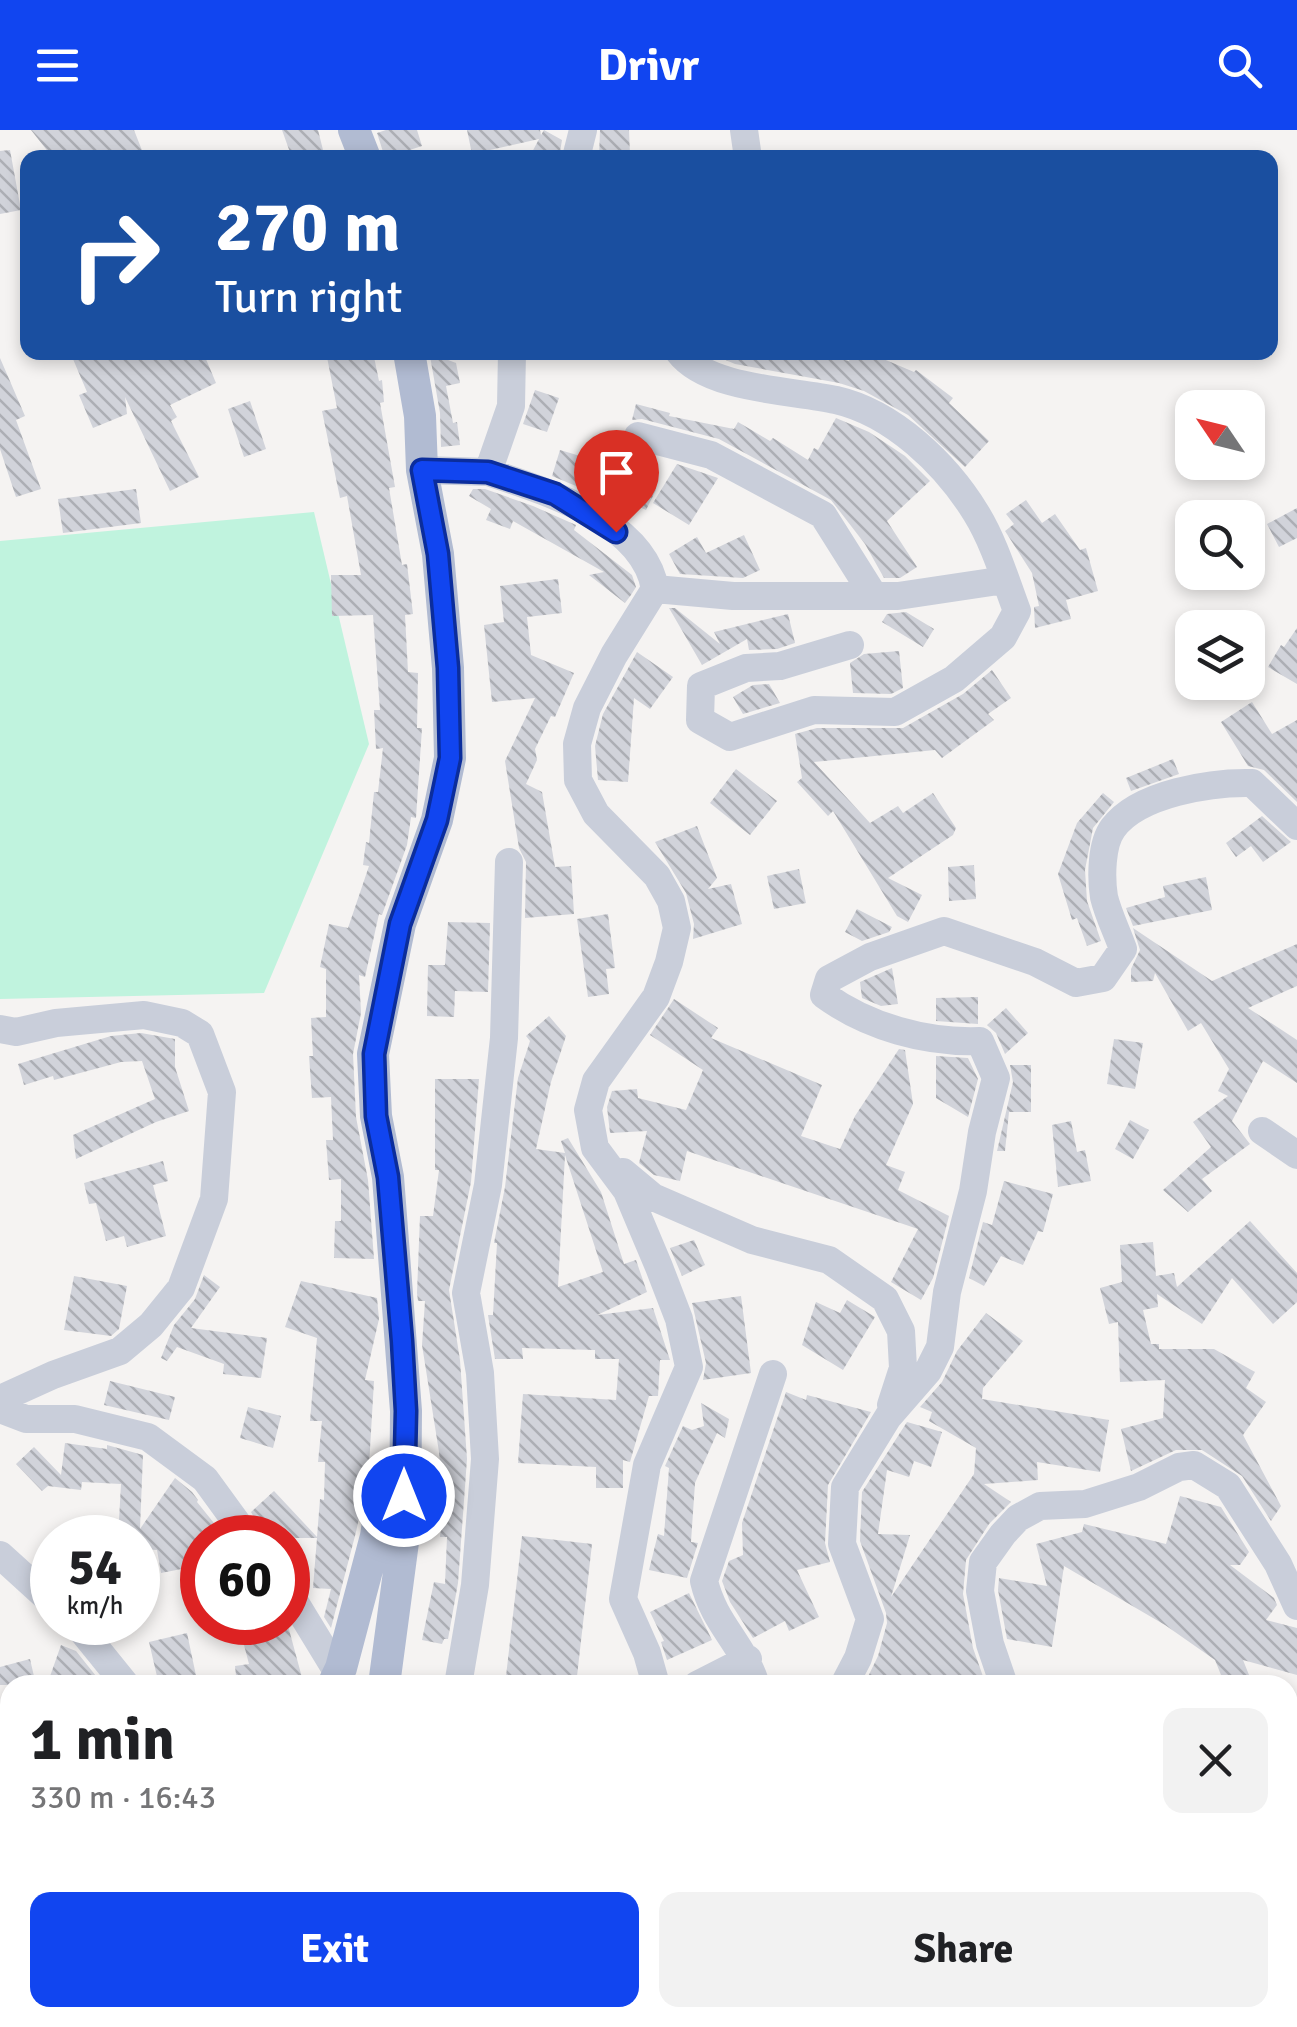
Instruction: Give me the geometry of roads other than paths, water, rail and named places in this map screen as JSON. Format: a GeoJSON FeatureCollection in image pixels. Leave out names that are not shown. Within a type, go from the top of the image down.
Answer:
{"type":"FeatureCollection","features":[{"type":"Feature","properties":{"kind":"main road"},"geometry":{"type":"LineString","coordinates":[[385,1675],[405,1527],[402,1341],[388,1177],[376,1116],[374,1054],[400,924],[437,820],[450,758],[448,668],[438,554],[422,470],[420,416],[410,360]]}},
{"type":"Feature","properties":{"kind":"main road"},"geometry":{"type":"LineString","coordinates":[[336,1675],[376,1536],[381,1502],[404,1465]]}},
{"type":"Feature","properties":{"kind":"street"},"geometry":{"type":"LineString","coordinates":[[488,472],[511,406],[512,360]]}},
{"type":"Feature","properties":{"kind":"street"},"geometry":{"type":"LineString","coordinates":[[684,360],[738,384],[840,401],[882,419],[929,454],[976,513],[1017,611],[1003,637],[954,679],[910,700],[895,712],[814,710],[730,737],[700,720],[701,686],[746,668],[780,666],[850,645]]}},
{"type":"Feature","properties":{"kind":"street"},"geometry":{"type":"LineString","coordinates":[[638,436],[712,454],[824,516],[874,596]]}},
{"type":"Feature","properties":{"kind":"street"},"geometry":{"type":"LineString","coordinates":[[422,470],[488,472],[555,494],[633,545],[652,572],[655,589],[614,655],[587,708],[576,744],[578,780],[596,814],[657,876],[671,901],[677,928],[656,997],[596,1081],[588,1110],[596,1148],[627,1191],[679,1319],[689,1367],[647,1465],[623,1599],[653,1675]]}},
{"type":"Feature","properties":{"kind":"street"},"geometry":{"type":"LineString","coordinates":[[655,589],[733,596],[898,596],[1005,580]]}},
{"type":"Feature","properties":{"kind":"street"},"geometry":{"type":"LineString","coordinates":[[849,1675],[870,1619],[842,1544],[845,1487],[888,1417],[928,1370],[940,1347],[948,1292],[996,1078],[980,1041],[954,1042],[902,1032],[870,1020],[824,996],[830,979],[870,957],[944,931],[1035,962],[1076,983],[1103,978],[1123,949],[1104,897],[1103,859],[1113,828],[1144,804],[1204,784],[1230,782],[1252,782],[1297,826]]}},
{"type":"Feature","properties":{"kind":"street"},"geometry":{"type":"LineString","coordinates":[[460,1675],[475,1585],[485,1459],[480,1374],[466,1292],[488,1185],[504,1038],[508,862]]}},
{"type":"Feature","properties":{"kind":"street"},"geometry":{"type":"LineString","coordinates":[[0,1029],[16,1032],[56,1023],[144,1016],[182,1024],[200,1034],[222,1092],[214,1198],[181,1288],[151,1325],[120,1351],[53,1375],[0,1400]]}},
{"type":"Feature","properties":{"kind":"street"},"geometry":{"type":"LineString","coordinates":[[1262,1131],[1297,1155]]}},
{"type":"Feature","properties":{"kind":"street"},"geometry":{"type":"LineString","coordinates":[[596,1148],[654,1197],[752,1240],[830,1260],[885,1298],[901,1331],[903,1368],[888,1417]]}},
{"type":"Feature","properties":{"kind":"street"},"geometry":{"type":"LineString","coordinates":[[752,1672],[714,1611],[704,1581],[773,1374]]}},
{"type":"Feature","properties":{"kind":"street"},"geometry":{"type":"LineString","coordinates":[[0,1409],[26,1419],[75,1419],[148,1438],[205,1479],[231,1515]]}},
{"type":"Feature","properties":{"kind":"street"},"geometry":{"type":"LineString","coordinates":[[1001,1675],[980,1591],[983,1562],[1003,1534],[1018,1518],[1040,1506],[1085,1504],[1138,1487],[1178,1467],[1194,1465],[1228,1486],[1278,1564],[1297,1606]]}},
{"type":"Feature","properties":{"kind":"street"},"geometry":{"type":"LineString","coordinates":[[0,1555],[30,1582]]}},
{"type":"Feature","properties":{"kind":"street"},"geometry":{"type":"LineString","coordinates":[[310,1632],[333,1675]]}},
{"type":"Feature","properties":{"kind":"street"},"geometry":{"type":"LineString","coordinates":[[94,1645],[118,1675]]}}]}
